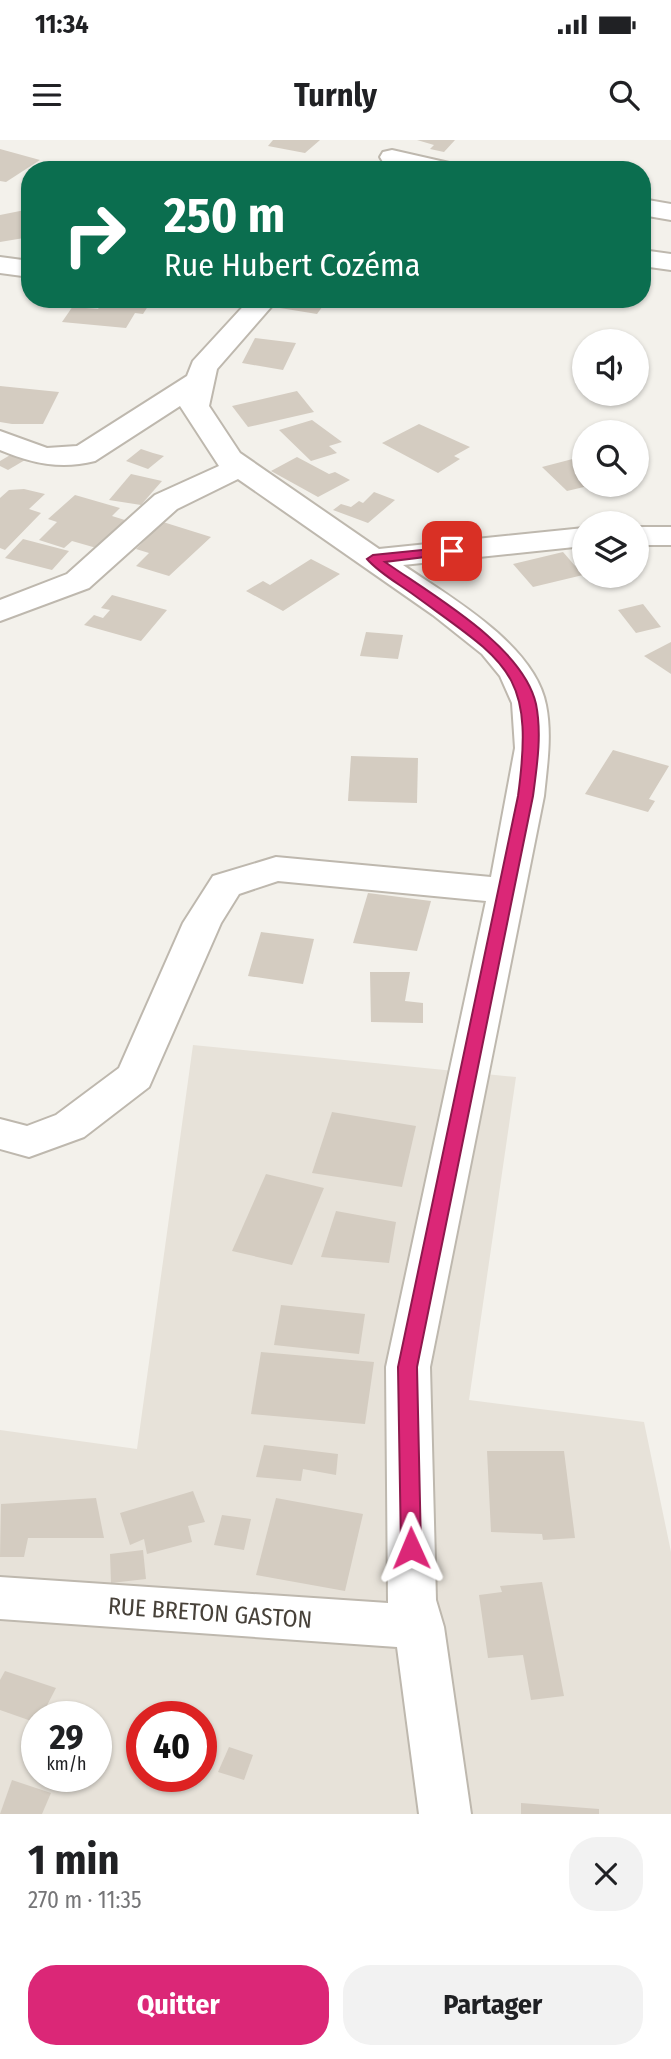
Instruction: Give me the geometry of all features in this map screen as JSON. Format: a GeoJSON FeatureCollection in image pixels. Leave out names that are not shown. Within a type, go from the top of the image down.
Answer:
{"type":"FeatureCollection","features":[{"type":"Feature","properties":{"kind":"street"},"geometry":{"type":"LineString","coordinates":[[395,156],[414,161]]}},
{"type":"Feature","properties":{"kind":"street"},"geometry":{"type":"LineString","coordinates":[[651,209],[671,212]]}},
{"type":"Feature","properties":{"kind":"street"},"geometry":{"type":"LineString","coordinates":[[651,259],[671,262]]}},
{"type":"Feature","properties":{"kind":"street"},"geometry":{"type":"LineString","coordinates":[[0,265],[21,268]]}},
{"type":"Feature","properties":{"kind":"street"},"geometry":{"type":"LineString","coordinates":[[257,308],[203,367],[198,381],[194,406],[229,459],[494,647],[516,674],[529,704],[530,760],[506,891],[408,1367],[412,1600],[419,1627],[445,1814]]}},
{"type":"Feature","properties":{"kind":"street"},"geometry":{"type":"LineString","coordinates":[[0,440],[44,457],[84,455],[198,381]]}},
{"type":"Feature","properties":{"kind":"street"},"geometry":{"type":"LineString","coordinates":[[0,611],[78,581],[147,516],[166,502],[240,467]]}},
{"type":"Feature","properties":{"kind":"street"},"geometry":{"type":"LineString","coordinates":[[649,536],[671,536]]}},
{"type":"Feature","properties":{"kind":"street"},"geometry":{"type":"LineString","coordinates":[[373,559],[572,538]]}},
{"type":"Feature","properties":{"kind":"street"},"geometry":{"type":"LineString","coordinates":[[0,1134],[29,1142],[70,1126],[135,1077],[202,923],[226,885],[276,869],[506,891]]}},
{"type":"Feature","properties":{"kind":"street","name":"RUE BRETON GASTON"},"geometry":{"type":"LineString","coordinates":[[0,1598],[419,1627]]}},
{"type":"Feature","properties":{"kind":"shaded area"},"geometry":{"type":"Polygon","coordinates":[[[193,1045],[516,1077],[469,1400],[644,1422],[671,1552],[671,1814],[0,1814],[0,1430],[137,1449],[193,1045]]]}},
{"type":"Feature","properties":{"kind":"building"},"geometry":{"type":"Polygon","coordinates":[[[273,140],[320,140],[305,153],[268,146],[273,140]]]}},
{"type":"Feature","properties":{"kind":"building"},"geometry":{"type":"Polygon","coordinates":[[[417,140],[455,140],[444,152],[430,149],[434,145],[417,140]]]}},
{"type":"Feature","properties":{"kind":"building"},"geometry":{"type":"Polygon","coordinates":[[[0,149],[40,160],[21,161],[21,172],[6,182],[0,181],[0,149]]]}},
{"type":"Feature","properties":{"kind":"building"},"geometry":{"type":"Polygon","coordinates":[[[21,211],[21,238],[0,242],[0,215],[21,211]]]}},
{"type":"Feature","properties":{"kind":"building"},"geometry":{"type":"Polygon","coordinates":[[[72,308],[147,308],[143,314],[135,313],[126,328],[62,322],[72,308]]]}},
{"type":"Feature","properties":{"kind":"building"},"geometry":{"type":"Polygon","coordinates":[[[280,308],[321,308],[317,314],[280,308]]]}},
{"type":"Feature","properties":{"kind":"building"},"geometry":{"type":"Polygon","coordinates":[[[255,338],[296,343],[283,370],[242,363],[255,338]]]}},
{"type":"Feature","properties":{"kind":"building"},"geometry":{"type":"Polygon","coordinates":[[[0,386],[59,392],[43,424],[12,424],[0,422],[0,386]]]}},
{"type":"Feature","properties":{"kind":"building"},"geometry":{"type":"Polygon","coordinates":[[[297,391],[314,412],[248,427],[232,406],[297,391]]]}},
{"type":"Feature","properties":{"kind":"building"},"geometry":{"type":"Polygon","coordinates":[[[312,420],[342,442],[329,446],[337,453],[311,461],[279,430],[312,420]]]}},
{"type":"Feature","properties":{"kind":"building"},"geometry":{"type":"Polygon","coordinates":[[[419,424],[470,447],[454,456],[460,459],[438,473],[382,443],[419,424]]]}},
{"type":"Feature","properties":{"kind":"building"},"geometry":{"type":"Polygon","coordinates":[[[141,449],[164,456],[148,469],[126,461],[141,449]]]}},
{"type":"Feature","properties":{"kind":"building"},"geometry":{"type":"Polygon","coordinates":[[[12,454],[25,460],[8,470],[0,466],[0,461],[12,454]]]}},
{"type":"Feature","properties":{"kind":"building"},"geometry":{"type":"Polygon","coordinates":[[[297,457],[329,474],[335,472],[350,480],[318,497],[271,471],[297,457]]]}},
{"type":"Feature","properties":{"kind":"building"},"geometry":{"type":"Polygon","coordinates":[[[572,459],[572,490],[567,491],[542,467],[572,459]]]}},
{"type":"Feature","properties":{"kind":"building"},"geometry":{"type":"Polygon","coordinates":[[[131,474],[162,481],[141,505],[109,500],[131,474]]]}},
{"type":"Feature","properties":{"kind":"building"},"geometry":{"type":"Polygon","coordinates":[[[24,489],[45,494],[29,509],[41,513],[5,550],[0,548],[0,498],[9,490],[24,489]]]}},
{"type":"Feature","properties":{"kind":"building"},"geometry":{"type":"Polygon","coordinates":[[[374,492],[395,500],[368,523],[333,510],[341,504],[351,507],[359,501],[363,503],[374,492]]]}},
{"type":"Feature","properties":{"kind":"building"},"geometry":{"type":"Polygon","coordinates":[[[75,495],[120,508],[112,516],[128,521],[100,549],[72,541],[64,548],[39,540],[57,522],[48,519],[75,495]]]}},
{"type":"Feature","properties":{"kind":"building"},"geometry":{"type":"Polygon","coordinates":[[[163,522],[211,537],[169,576],[136,566],[149,553],[136,549],[163,522]]]}},
{"type":"Feature","properties":{"kind":"building"},"geometry":{"type":"Polygon","coordinates":[[[23,539],[69,551],[52,570],[5,558],[23,539]]]}},
{"type":"Feature","properties":{"kind":"building"},"geometry":{"type":"Polygon","coordinates":[[[563,552],[572,562],[572,578],[533,587],[513,564],[563,552]]]}},
{"type":"Feature","properties":{"kind":"building"},"geometry":{"type":"Polygon","coordinates":[[[311,559],[340,574],[283,611],[246,591],[263,581],[270,585],[311,559]]]}},
{"type":"Feature","properties":{"kind":"building"},"geometry":{"type":"Polygon","coordinates":[[[112,595],[167,610],[141,641],[84,625],[94,615],[103,618],[110,610],[101,608],[112,595]]]}},
{"type":"Feature","properties":{"kind":"building"},"geometry":{"type":"Polygon","coordinates":[[[643,604],[661,627],[636,633],[618,610],[643,604]]]}},
{"type":"Feature","properties":{"kind":"building"},"geometry":{"type":"Polygon","coordinates":[[[366,632],[403,635],[398,659],[360,656],[366,632]]]}},
{"type":"Feature","properties":{"kind":"building"},"geometry":{"type":"Polygon","coordinates":[[[671,642],[671,674],[644,656],[671,642]]]}},
{"type":"Feature","properties":{"kind":"building"},"geometry":{"type":"Polygon","coordinates":[[[613,750],[669,766],[649,799],[655,801],[648,812],[585,794],[613,750]]]}},
{"type":"Feature","properties":{"kind":"building"},"geometry":{"type":"Polygon","coordinates":[[[351,756],[418,758],[417,803],[348,801],[351,756]]]}},
{"type":"Feature","properties":{"kind":"building"},"geometry":{"type":"Polygon","coordinates":[[[368,893],[431,901],[417,951],[353,943],[368,893]]]}},
{"type":"Feature","properties":{"kind":"building"},"geometry":{"type":"Polygon","coordinates":[[[261,932],[314,939],[303,984],[248,976],[261,932]]]}},
{"type":"Feature","properties":{"kind":"building"},"geometry":{"type":"Polygon","coordinates":[[[370,972],[410,972],[405,1001],[423,1003],[423,1023],[371,1022],[370,972]]]}},
{"type":"Feature","properties":{"kind":"building"},"geometry":{"type":"Polygon","coordinates":[[[332,1112],[416,1126],[402,1187],[312,1173],[332,1112]]]}},
{"type":"Feature","properties":{"kind":"building"},"geometry":{"type":"Polygon","coordinates":[[[266,1174],[324,1188],[292,1265],[232,1251],[266,1174]]]}},
{"type":"Feature","properties":{"kind":"building"},"geometry":{"type":"Polygon","coordinates":[[[336,1211],[396,1222],[389,1263],[321,1257],[336,1211]]]}},
{"type":"Feature","properties":{"kind":"building"},"geometry":{"type":"Polygon","coordinates":[[[281,1305],[365,1314],[359,1354],[274,1345],[281,1305]]]}},
{"type":"Feature","properties":{"kind":"building"},"geometry":{"type":"Polygon","coordinates":[[[261,1352],[374,1362],[365,1424],[251,1414],[261,1352]]]}},
{"type":"Feature","properties":{"kind":"building"},"geometry":{"type":"Polygon","coordinates":[[[264,1445],[338,1454],[336,1475],[303,1469],[301,1481],[256,1477],[264,1445]]]}},
{"type":"Feature","properties":{"kind":"building"},"geometry":{"type":"Polygon","coordinates":[[[487,1451],[564,1451],[575,1538],[543,1540],[542,1534],[491,1532],[487,1451]]]}},
{"type":"Feature","properties":{"kind":"building"},"geometry":{"type":"Polygon","coordinates":[[[193,1491],[205,1522],[188,1526],[192,1542],[147,1554],[144,1539],[130,1545],[120,1513],[193,1491]]]}},
{"type":"Feature","properties":{"kind":"building"},"geometry":{"type":"Polygon","coordinates":[[[96,1498],[104,1538],[28,1538],[24,1557],[0,1557],[1,1504],[96,1498]]]}},
{"type":"Feature","properties":{"kind":"building"},"geometry":{"type":"Polygon","coordinates":[[[276,1498],[363,1514],[345,1591],[256,1575],[276,1498]]]}},
{"type":"Feature","properties":{"kind":"building"},"geometry":{"type":"Polygon","coordinates":[[[222,1515],[251,1519],[244,1550],[214,1545],[222,1515]]]}},
{"type":"Feature","properties":{"kind":"building"},"geometry":{"type":"Polygon","coordinates":[[[143,1550],[146,1579],[111,1583],[110,1554],[143,1550]]]}},
{"type":"Feature","properties":{"kind":"building"},"geometry":{"type":"Polygon","coordinates":[[[542,1582],[564,1696],[531,1700],[523,1655],[488,1658],[479,1595],[502,1592],[500,1586],[542,1582]]]}},
{"type":"Feature","properties":{"kind":"building"},"geometry":{"type":"Polygon","coordinates":[[[5,1671],[56,1688],[49,1701],[21,1701],[21,1717],[0,1710],[0,1680],[5,1671]]]}},
{"type":"Feature","properties":{"kind":"building"},"geometry":{"type":"Polygon","coordinates":[[[229,1747],[253,1755],[244,1780],[218,1772],[229,1747]]]}},
{"type":"Feature","properties":{"kind":"building"},"geometry":{"type":"Polygon","coordinates":[[[12,1780],[21,1783],[21,1792],[51,1793],[42,1814],[0,1814],[12,1780]]]}},
{"type":"Feature","properties":{"kind":"building"},"geometry":{"type":"Polygon","coordinates":[[[521,1803],[599,1809],[599,1814],[521,1814],[521,1803]]]}},
{"type":"Feature","properties":{"kind":"route"},"geometry":{"type":"LineString","coordinates":[[411,1548],[408,1367],[526,796],[532,748],[529,704],[516,674],[494,647],[444,608],[373,559],[452,551]]}}]}
